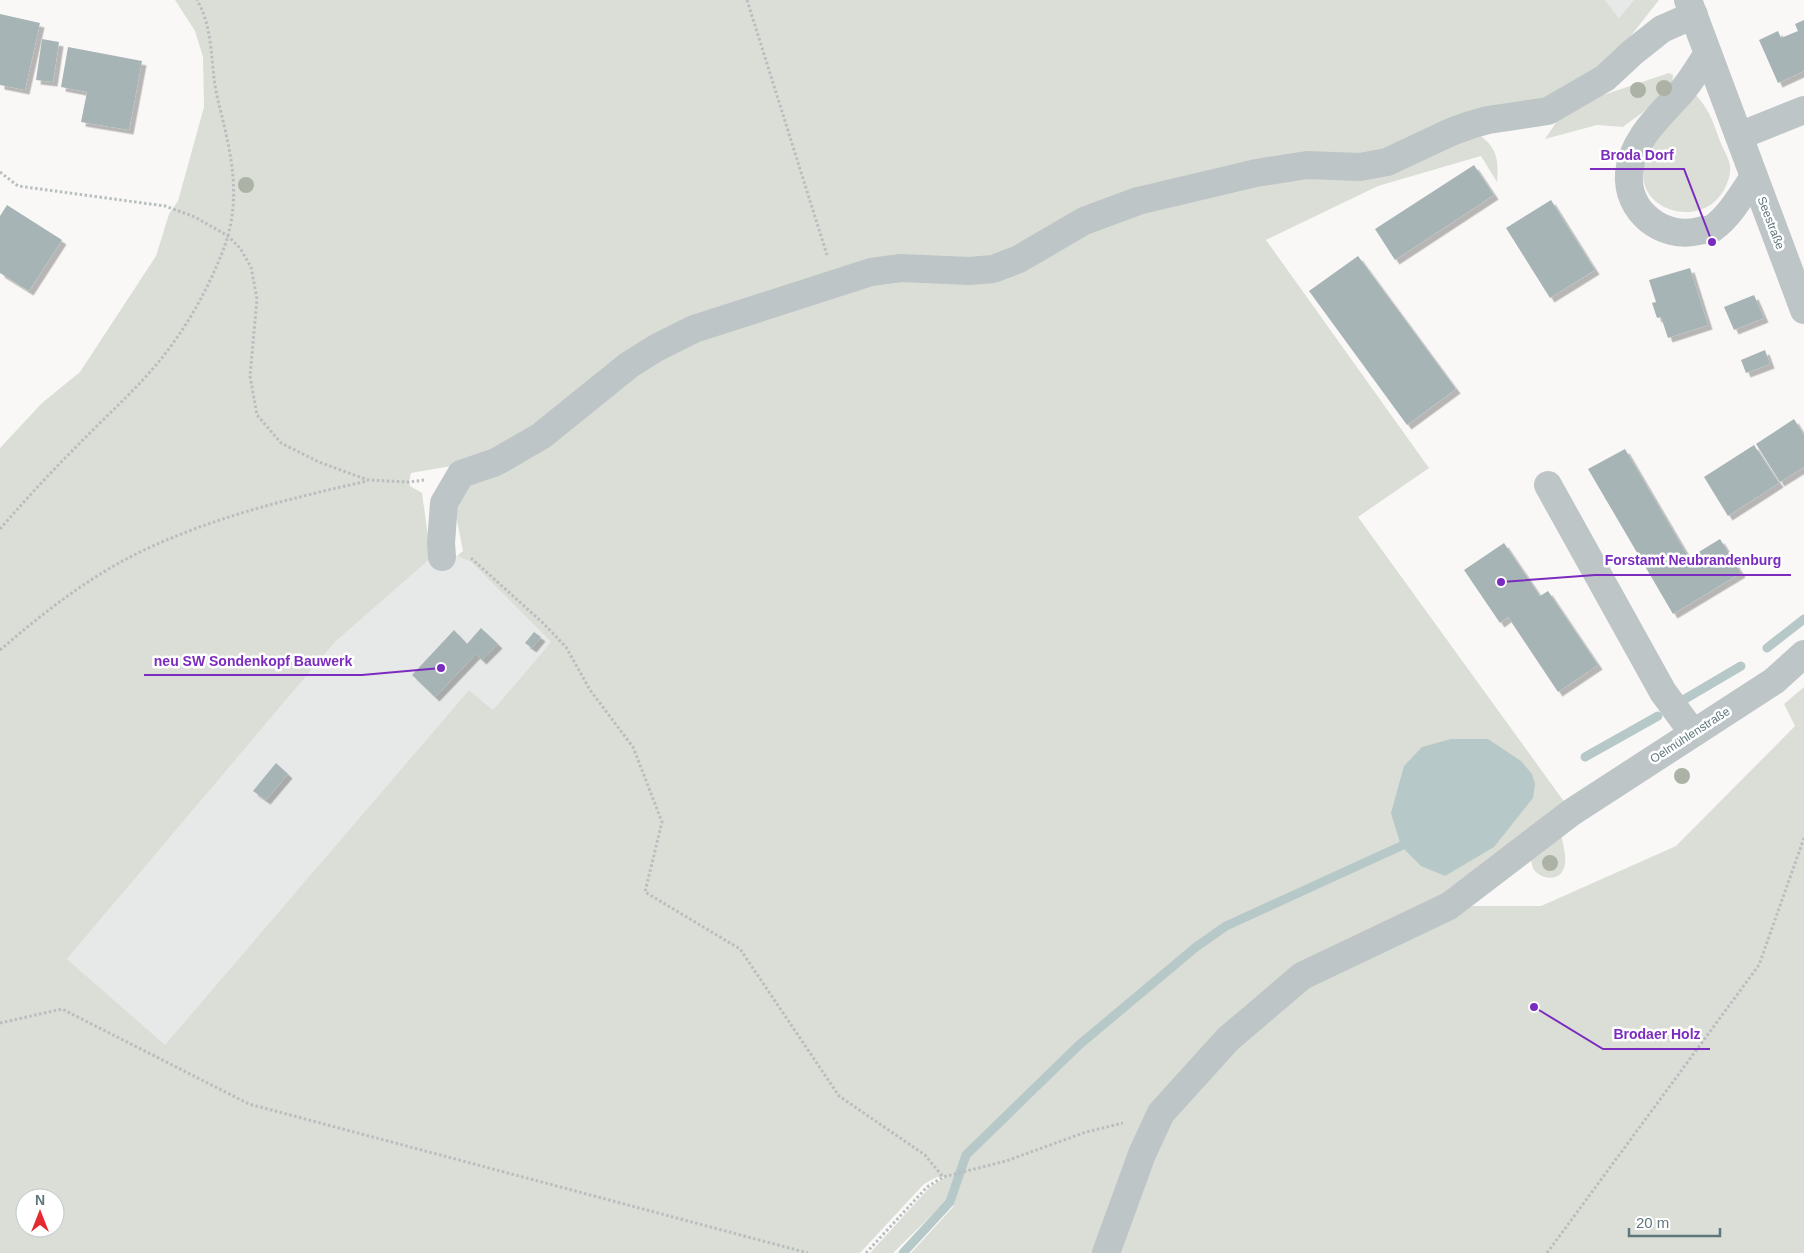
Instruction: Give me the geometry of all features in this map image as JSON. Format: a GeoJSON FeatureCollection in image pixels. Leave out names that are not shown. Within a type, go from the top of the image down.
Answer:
{"type":"FeatureCollection","features":[{"type":"Feature","properties":{"kind":"street"},"geometry":{"type":"LineString","coordinates":[[442,550],[444,503],[461,474],[496,462],[541,436],[629,365],[656,348],[694,329],[835,282],[871,272],[901,268],[969,271],[993,269],[1019,259],[1084,221],[1138,201],[1256,173],[1307,164],[1360,166],[1387,162],[1450,132],[1470,125],[1488,120],[1548,111],[1605,78],[1633,52],[1691,7]]}},
{"type":"Feature","properties":{"kind":"street","name":"Seestraße"},"geometry":{"type":"LineString","coordinates":[[1691,7],[1804,310]]}},
{"type":"Feature","properties":{"kind":"street"},"geometry":{"type":"LineString","coordinates":[[1708,54],[1683,90],[1648,130],[1636,147],[1629,173],[1631,195],[1644,217],[1667,230],[1691,233],[1713,228],[1730,212],[1754,177]]}},
{"type":"Feature","properties":{"kind":"street"},"geometry":{"type":"LineString","coordinates":[[1739,136],[1804,110]]}},
{"type":"Feature","properties":{"kind":"street"},"geometry":{"type":"LineString","coordinates":[[1548,485],[1664,692],[1693,733]]}},
{"type":"Feature","properties":{"kind":"street","name":"Oelmühlenstraße"},"geometry":{"type":"LineString","coordinates":[[1106,1253],[1142,1154],[1161,1114],[1228,1039],[1302,976],[1449,906],[1572,812],[1774,681],[1804,654]]}},
{"type":"Feature","properties":{"kind":"path"},"geometry":{"type":"LineString","coordinates":[[0,529],[41,482],[162,359],[190,318],[207,287],[228,236],[234,183],[232,159],[215,84],[208,30],[197,0]]}},
{"type":"Feature","properties":{"kind":"path"},"geometry":{"type":"LineString","coordinates":[[747,0],[835,282]]}},
{"type":"Feature","properties":{"kind":"path"},"geometry":{"type":"LineString","coordinates":[[0,172],[18,186],[165,206],[195,217],[228,236],[240,248],[251,267],[257,299],[250,376],[257,415],[280,443],[319,462],[368,480]]}},
{"type":"Feature","properties":{"kind":"path"},"geometry":{"type":"LineString","coordinates":[[0,650],[32,622],[81,586],[135,554],[192,529],[266,505],[368,480],[409,482],[461,474]]}},
{"type":"Feature","properties":{"kind":"path"},"geometry":{"type":"LineString","coordinates":[[442,550],[463,551],[566,647],[590,690],[633,747],[662,822],[645,892],[740,949],[839,1096],[925,1155],[945,1177]]}},
{"type":"Feature","properties":{"kind":"path"},"geometry":{"type":"LineString","coordinates":[[1547,1253],[1759,965],[1804,838]]}},
{"type":"Feature","properties":{"kind":"path"},"geometry":{"type":"LineString","coordinates":[[0,1023],[62,1009],[249,1104],[808,1253]]}},
{"type":"Feature","properties":{"kind":"path"},"geometry":{"type":"LineString","coordinates":[[866,1253],[927,1187],[945,1177],[1006,1162],[1086,1132],[1161,1114]]}},
{"type":"Feature","properties":{"kind":"shaded area"},"geometry":{"type":"Polygon","coordinates":[[[175,0],[1605,0],[1619,18],[1634,0],[1659,0],[1615,56],[1598,72],[1572,89],[1546,100],[1472,113],[1447,122],[1386,153],[1357,158],[1308,156],[1272,161],[1114,200],[1083,212],[1012,255],[989,261],[964,262],[900,258],[872,260],[822,274],[686,323],[647,342],[618,361],[532,433],[463,464],[411,473],[410,486],[422,493],[431,558],[335,642],[67,959],[165,1045],[469,690],[493,710],[551,642],[471,562],[457,556],[463,551],[454,505],[477,477],[547,442],[632,370],[661,351],[696,335],[865,280],[907,277],[975,281],[1001,275],[1025,266],[1093,225],[1144,208],[1259,180],[1310,175],[1362,177],[1388,170],[1454,138],[1476,133],[1488,143],[1495,154],[1498,166],[1497,182],[1481,156],[1378,186],[1266,240],[1429,468],[1358,517],[1568,807],[1447,904],[1349,953],[1449,906],[1541,906],[1676,846],[1795,726],[1784,704],[1804,687],[1804,1253],[911,1253],[953,1207],[963,1177],[958,1177],[947,1200],[893,1253],[870,1253],[929,1188],[945,1177],[937,1177],[924,1184],[860,1253],[0,1253],[0,448],[42,403],[80,372],[156,256],[169,214],[178,201],[204,107],[203,57],[195,31],[175,0]]]}},
{"type":"Feature","properties":{"kind":"shaded area"},"geometry":{"type":"Polygon","coordinates":[[[1605,0],[1634,0],[1619,18],[1605,0]]]}},
{"type":"Feature","properties":{"kind":"shaded area"},"geometry":{"type":"Polygon","coordinates":[[[1669,73],[1673,75],[1668,90],[1654,104],[1623,127],[1597,125],[1545,139],[1559,118],[1579,103],[1669,73]]]}},
{"type":"Feature","properties":{"kind":"shaded area"},"geometry":{"type":"Polygon","coordinates":[[[1695,94],[1708,111],[1713,122],[1730,166],[1730,174],[1725,188],[1715,201],[1702,209],[1687,212],[1672,210],[1659,204],[1649,193],[1643,179],[1644,161],[1659,136],[1695,94]]]}},
{"type":"Feature","properties":{"kind":"shaded area"},"geometry":{"type":"Polygon","coordinates":[[[457,556],[471,562],[551,642],[493,710],[469,690],[165,1046],[67,959],[335,642],[431,558],[457,556]]]}},
{"type":"Feature","properties":{"kind":"shaded area"},"geometry":{"type":"Polygon","coordinates":[[[1451,739],[1488,739],[1521,761],[1532,774],[1535,784],[1533,798],[1494,847],[1445,876],[1421,866],[1401,846],[1391,813],[1404,766],[1422,747],[1451,739]]]}},
{"type":"Feature","properties":{"kind":"shaded area"},"geometry":{"type":"Polygon","coordinates":[[[1560,830],[1565,854],[1564,868],[1555,877],[1542,876],[1534,869],[1531,862],[1531,852],[1560,830]]]}},
{"type":"Feature","properties":{"kind":"building"},"geometry":{"type":"Polygon","coordinates":[[[0,14],[40,23],[25,90],[0,85],[0,14]]]}},
{"type":"Feature","properties":{"kind":"building"},"geometry":{"type":"Polygon","coordinates":[[[1804,20],[1804,71],[1778,83],[1759,40],[1778,31],[1781,38],[1798,31],[1795,24],[1804,20]]]}},
{"type":"Feature","properties":{"kind":"building"},"geometry":{"type":"Polygon","coordinates":[[[42,39],[59,42],[53,82],[36,80],[42,39]]]}},
{"type":"Feature","properties":{"kind":"building"},"geometry":{"type":"Polygon","coordinates":[[[68,47],[142,61],[129,130],[81,122],[87,92],[61,87],[68,47]]]}},
{"type":"Feature","properties":{"kind":"building"},"geometry":{"type":"Polygon","coordinates":[[[1474,165],[1494,195],[1395,260],[1375,229],[1474,165]]]}},
{"type":"Feature","properties":{"kind":"building"},"geometry":{"type":"Polygon","coordinates":[[[1551,200],[1595,270],[1550,298],[1506,228],[1551,200]]]}},
{"type":"Feature","properties":{"kind":"building"},"geometry":{"type":"Polygon","coordinates":[[[7,205],[62,240],[29,291],[0,273],[0,216],[7,205]]]}},
{"type":"Feature","properties":{"kind":"building"},"geometry":{"type":"Polygon","coordinates":[[[1358,256],[1456,389],[1407,425],[1309,291],[1358,256]]]}},
{"type":"Feature","properties":{"kind":"building"},"geometry":{"type":"Polygon","coordinates":[[[1690,268],[1708,325],[1668,338],[1661,317],[1657,318],[1652,303],[1656,302],[1649,280],[1690,268]]]}},
{"type":"Feature","properties":{"kind":"building"},"geometry":{"type":"Polygon","coordinates":[[[1754,295],[1764,318],[1734,330],[1724,307],[1754,295]]]}},
{"type":"Feature","properties":{"kind":"building"},"geometry":{"type":"Polygon","coordinates":[[[1765,350],[1770,364],[1746,373],[1741,360],[1765,350]]]}},
{"type":"Feature","properties":{"kind":"building"},"geometry":{"type":"Polygon","coordinates":[[[1794,419],[1804,435],[1804,467],[1780,482],[1756,444],[1794,419]]]}},
{"type":"Feature","properties":{"kind":"building"},"geometry":{"type":"Polygon","coordinates":[[[1754,445],[1779,483],[1728,516],[1704,477],[1754,445]]]}},
{"type":"Feature","properties":{"kind":"building"},"geometry":{"type":"Polygon","coordinates":[[[1625,449],[1689,558],[1720,539],[1741,573],[1673,614],[1588,469],[1625,449]]]}},
{"type":"Feature","properties":{"kind":"building"},"geometry":{"type":"Polygon","coordinates":[[[1504,543],[1540,596],[1548,591],[1598,665],[1558,692],[1508,617],[1500,623],[1464,570],[1504,543]]]}},
{"type":"Feature","properties":{"kind":"building"},"geometry":{"type":"Polygon","coordinates":[[[481,628],[498,644],[482,660],[476,654],[435,697],[412,675],[454,630],[467,644],[481,628]]]}},
{"type":"Feature","properties":{"kind":"building"},"geometry":{"type":"Polygon","coordinates":[[[534,632],[541,637],[532,648],[525,643],[534,632]]]}},
{"type":"Feature","properties":{"kind":"building"},"geometry":{"type":"Polygon","coordinates":[[[276,763],[288,774],[266,800],[253,791],[276,763]]]}},
{"type":"Feature","properties":{"kind":"waterway"},"geometry":{"type":"LineString","coordinates":[[1767,648],[1804,619]]}},
{"type":"Feature","properties":{"kind":"waterway"},"geometry":{"type":"LineString","coordinates":[[1685,699],[1741,666]]}},
{"type":"Feature","properties":{"kind":"waterway"},"geometry":{"type":"LineString","coordinates":[[1585,757],[1658,716]]}},
{"type":"Feature","properties":{"kind":"waterway"},"geometry":{"type":"LineString","coordinates":[[903,1253],[950,1202],[966,1155],[1079,1045],[1196,947],[1226,926],[1401,846]]}},
{"type":"Feature","properties":{"kind":"place","name":"Broda Dorf"},"geometry":{"type":"Point","coordinates":[1712,242]}},
{"type":"Feature","properties":{"kind":"place","name":"Forstamt Neubrandenburg"},"geometry":{"type":"Point","coordinates":[1501,582]}},
{"type":"Feature","properties":{"kind":"place","name":"neu SW Sondenkopf Bauwerk"},"geometry":{"type":"Point","coordinates":[441,668]}},
{"type":"Feature","properties":{"kind":"place","name":"Brodaer Holz"},"geometry":{"type":"Point","coordinates":[1534,1007]}}]}
